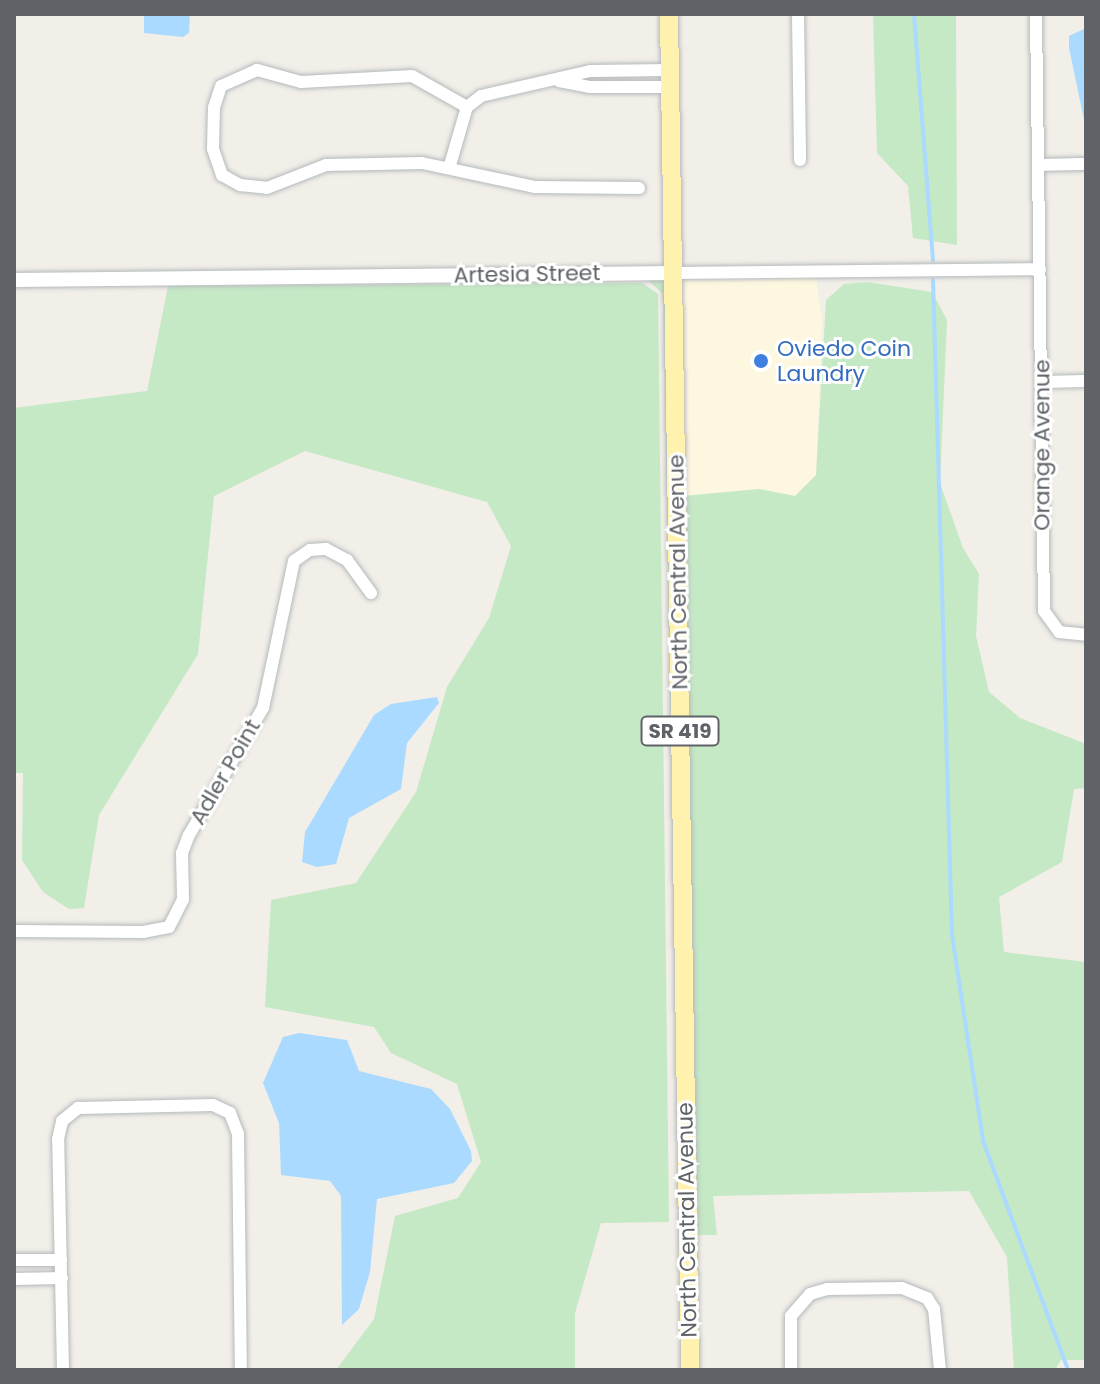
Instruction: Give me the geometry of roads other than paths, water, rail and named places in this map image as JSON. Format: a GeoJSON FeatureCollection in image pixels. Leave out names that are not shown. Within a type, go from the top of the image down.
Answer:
{"type":"FeatureCollection","features":[{"type":"Feature","properties":{"kind":"main road","name":"North Central Avenue"},"geometry":{"type":"LineString","coordinates":[[669,14],[690,1370]]}},
{"type":"Feature","properties":{"kind":"street"},"geometry":{"type":"LineString","coordinates":[[798,14],[800,160]]}},
{"type":"Feature","properties":{"kind":"street","name":"Orange Avenue"},"geometry":{"type":"LineString","coordinates":[[1036,14],[1047,620],[1059,632],[1086,635]]}},
{"type":"Feature","properties":{"kind":"street"},"geometry":{"type":"LineString","coordinates":[[467,107],[412,76],[301,82],[257,70],[221,86],[214,107],[213,149],[222,175],[240,185],[267,188],[326,165],[450,165],[535,187],[639,188]]}},
{"type":"Feature","properties":{"kind":"street"},"geometry":{"type":"LineString","coordinates":[[450,165],[467,107],[507,87],[590,71],[671,78]]}},
{"type":"Feature","properties":{"kind":"street"},"geometry":{"type":"LineString","coordinates":[[1038,165],[1086,164]]}},
{"type":"Feature","properties":{"kind":"street","name":"Artesia Street"},"geometry":{"type":"LineString","coordinates":[[14,280],[1040,269]]}},
{"type":"Feature","properties":{"kind":"street"},"geometry":{"type":"LineString","coordinates":[[1042,382],[1086,381]]}},
{"type":"Feature","properties":{"kind":"street","name":"Adler Point"},"geometry":{"type":"LineString","coordinates":[[14,931],[143,932],[169,927],[183,900],[182,853],[189,835],[263,708],[294,561],[310,550],[333,552],[347,560],[371,593]]}},
{"type":"Feature","properties":{"kind":"street"},"geometry":{"type":"LineString","coordinates":[[63,1370],[62,1121],[78,1108],[213,1105],[230,1113],[238,1134],[241,1370]]}},
{"type":"Feature","properties":{"kind":"street"},"geometry":{"type":"LineString","coordinates":[[14,1260],[61,1260]]}},
{"type":"Feature","properties":{"kind":"street"},"geometry":{"type":"LineString","coordinates":[[14,1279],[62,1278]]}},
{"type":"Feature","properties":{"kind":"street"},"geometry":{"type":"LineString","coordinates":[[791,1370],[791,1316],[810,1294],[827,1289],[902,1288],[927,1298],[934,1309],[940,1370]]}},
{"type":"Feature","properties":{"kind":"water"},"geometry":{"type":"Polygon","coordinates":[[[144,14],[190,14],[189,33],[183,37],[144,33],[144,14]]]}},
{"type":"Feature","properties":{"kind":"water"},"geometry":{"type":"Polygon","coordinates":[[[1086,28],[1086,129],[1069,36],[1086,28]]]}},
{"type":"Feature","properties":{"kind":"water"},"geometry":{"type":"Polygon","coordinates":[[[437,697],[439,703],[407,743],[401,789],[349,818],[336,864],[317,867],[302,862],[305,832],[374,715],[391,704],[437,697]]]}},
{"type":"Feature","properties":{"kind":"water"},"geometry":{"type":"Polygon","coordinates":[[[299,1033],[347,1040],[359,1071],[431,1089],[450,1109],[471,1151],[472,1161],[454,1183],[377,1199],[370,1272],[359,1309],[342,1325],[341,1196],[330,1181],[281,1175],[279,1123],[263,1083],[283,1037],[299,1033]]]}},
{"type":"Feature","properties":{"kind":"waterway"},"geometry":{"type":"LineString","coordinates":[[914,14],[933,260]]}},
{"type":"Feature","properties":{"kind":"waterway"},"geometry":{"type":"LineString","coordinates":[[933,280],[952,935],[983,1141],[1068,1370]]}},
{"type":"Feature","properties":{"kind":"place","name":"Oviedo Coin Laundry"},"geometry":{"type":"Point","coordinates":[761,361]}}]}
